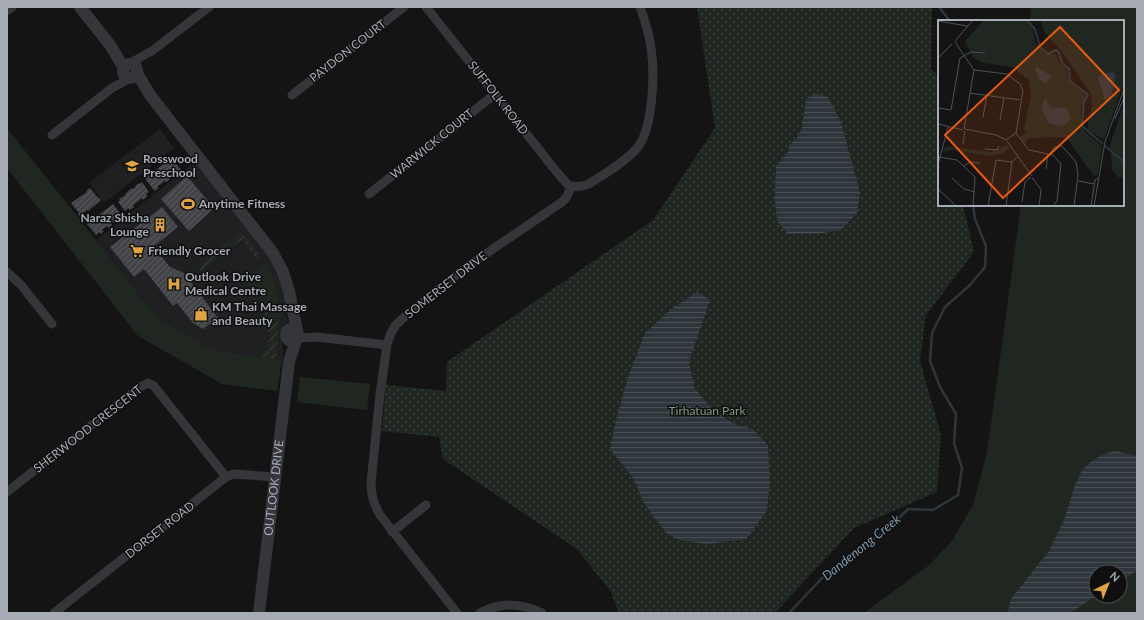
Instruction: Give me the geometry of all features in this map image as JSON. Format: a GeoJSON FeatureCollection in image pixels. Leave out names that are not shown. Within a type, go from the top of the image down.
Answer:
{"type":"FeatureCollection","features":[{"type":"Feature","properties":{"kind":"street"},"geometry":{"type":"LineString","coordinates":[[7,11],[12,7]]}},
{"type":"Feature","properties":{"kind":"street","name":"OUTLOOK DRIVE"},"geometry":{"type":"LineString","coordinates":[[80,7],[273,253],[283,272],[289,291],[293,307],[294,335],[289,362],[259,613]]}},
{"type":"Feature","properties":{"kind":"street"},"geometry":{"type":"LineString","coordinates":[[52,135],[112,88],[146,54],[209,7]]}},
{"type":"Feature","properties":{"kind":"street","name":"PAYDON COURT"},"geometry":{"type":"LineString","coordinates":[[292,95],[404,7]]}},
{"type":"Feature","properties":{"kind":"street","name":"SUFFOLK ROAD"},"geometry":{"type":"LineString","coordinates":[[426,7],[556,171],[568,185],[572,186]]}},
{"type":"Feature","properties":{"kind":"street"},"geometry":{"type":"LineString","coordinates":[[572,186],[578,187],[589,184],[629,156],[642,140],[646,131],[651,106],[652,62],[648,34],[640,7]]}},
{"type":"Feature","properties":{"kind":"street","name":"WARWICK COURT"},"geometry":{"type":"LineString","coordinates":[[369,194],[495,94]]}},
{"type":"Feature","properties":{"kind":"street","name":"SOMERSET DRIVE"},"geometry":{"type":"LineString","coordinates":[[451,611],[374,506],[371,483],[387,345],[395,326],[402,319],[468,266],[562,202],[566,198],[572,186]]}},
{"type":"Feature","properties":{"kind":"street"},"geometry":{"type":"LineString","coordinates":[[7,272],[21,285],[52,324]]}},
{"type":"Feature","properties":{"kind":"street"},"geometry":{"type":"LineString","coordinates":[[294,335],[387,345]]}},
{"type":"Feature","properties":{"kind":"street","name":"SHERWOOD CRESCENT"},"geometry":{"type":"LineString","coordinates":[[7,492],[140,387],[148,383],[154,386],[226,477]]}},
{"type":"Feature","properties":{"kind":"street"},"geometry":{"type":"LineString","coordinates":[[226,477],[234,474],[275,477]]}},
{"type":"Feature","properties":{"kind":"street","name":"DORSET ROAD"},"geometry":{"type":"LineString","coordinates":[[54,613],[226,477]]}},
{"type":"Feature","properties":{"kind":"street"},"geometry":{"type":"LineString","coordinates":[[392,532],[426,505]]}},
{"type":"Feature","properties":{"kind":"street"},"geometry":{"type":"LineString","coordinates":[[480,613],[496,606],[505,605],[516,605],[532,608],[542,613]]}},
{"type":"Feature","properties":{"kind":"shaded area"},"geometry":{"type":"Polygon","coordinates":[[[815,93],[828,97],[841,122],[860,193],[857,213],[841,230],[816,234],[788,234],[777,221],[775,198],[776,166],[788,153],[789,145],[797,138],[802,129],[806,99],[815,93]]]}},
{"type":"Feature","properties":{"kind":"shaded area","name":"Rosswood Preschool"},"geometry":{"type":"Polygon","coordinates":[[[160,129],[174,148],[104,203],[89,183],[160,129]]]}},
{"type":"Feature","properties":{"kind":"shaded area"},"geometry":{"type":"Polygon","coordinates":[[[195,162],[266,253],[275,268],[282,284],[288,320],[283,334],[282,343],[284,356],[282,360],[214,350],[158,318],[96,240],[195,162]]]}},
{"type":"Feature","properties":{"kind":"shaded area"},"geometry":{"type":"Polygon","coordinates":[[[697,292],[710,300],[689,361],[694,387],[711,408],[734,424],[753,429],[768,445],[770,482],[767,511],[746,539],[707,544],[679,540],[666,533],[644,503],[634,479],[610,449],[627,380],[645,333],[673,308],[697,292]]]}},
{"type":"Feature","properties":{"kind":"shaded area"},"geometry":{"type":"Polygon","coordinates":[[[1115,451],[1137,456],[1137,571],[1128,576],[1128,564],[1088,564],[1088,601],[1070,613],[1008,613],[1013,596],[1049,551],[1064,520],[1074,488],[1082,470],[1093,460],[1104,454],[1115,451]]]}},
{"type":"Feature","properties":{"kind":"green space","name":"Tirhatuan Park"},"geometry":{"type":"Polygon","coordinates":[[[697,7],[932,7],[931,69],[938,76],[938,206],[963,206],[974,252],[926,315],[920,361],[941,435],[937,492],[854,528],[775,613],[619,613],[611,592],[577,549],[443,459],[439,437],[382,431],[386,385],[446,391],[447,362],[653,220],[715,128],[697,7]]]}},
{"type":"Feature","properties":{"kind":"green space"},"geometry":{"type":"Polygon","coordinates":[[[1031,7],[1137,7],[1137,613],[864,613],[928,566],[952,541],[973,505],[987,453],[1021,206],[1124,206],[1124,20],[1030,20],[1031,7]]]}},
{"type":"Feature","properties":{"kind":"green space"},"geometry":{"type":"Polygon","coordinates":[[[7,128],[158,318],[214,350],[282,360],[277,391],[222,384],[138,336],[7,168],[7,128]]]}},
{"type":"Feature","properties":{"kind":"green space"},"geometry":{"type":"Polygon","coordinates":[[[241,232],[261,257],[252,264],[251,263],[256,258],[242,239],[205,268],[207,271],[201,276],[199,269],[202,263],[241,232]]]}},
{"type":"Feature","properties":{"kind":"green space"},"geometry":{"type":"Polygon","coordinates":[[[266,263],[273,277],[279,300],[279,324],[244,281],[266,263]]]}},
{"type":"Feature","properties":{"kind":"green space"},"geometry":{"type":"Polygon","coordinates":[[[268,311],[279,324],[276,359],[261,357],[261,349],[267,351],[270,333],[258,319],[268,311]]]}},
{"type":"Feature","properties":{"kind":"green space"},"geometry":{"type":"Polygon","coordinates":[[[300,377],[370,384],[367,410],[297,402],[300,377]]]}},
{"type":"Feature","properties":{"kind":"building"},"geometry":{"type":"Polygon","coordinates":[[[171,158],[181,170],[178,173],[177,171],[169,178],[170,179],[157,187],[159,188],[155,191],[145,179],[171,158]]]}},
{"type":"Feature","properties":{"kind":"building","name":"Anytime Fitness"},"geometry":{"type":"Polygon","coordinates":[[[187,176],[214,208],[189,231],[161,199],[187,176]]]}},
{"type":"Feature","properties":{"kind":"building"},"geometry":{"type":"Polygon","coordinates":[[[142,182],[149,192],[146,194],[147,196],[143,200],[142,198],[133,205],[134,207],[130,210],[128,208],[125,211],[118,202],[120,200],[119,199],[142,182]]]}},
{"type":"Feature","properties":{"kind":"building"},"geometry":{"type":"Polygon","coordinates":[[[90,188],[101,200],[80,216],[71,203],[87,192],[86,191],[90,188]]]}},
{"type":"Feature","properties":{"kind":"building"},"geometry":{"type":"Polygon","coordinates":[[[113,204],[123,217],[118,218],[108,228],[107,226],[102,230],[104,231],[101,234],[99,232],[96,235],[87,224],[113,204]]]}},
{"type":"Feature","properties":{"kind":"building"},"geometry":{"type":"Polygon","coordinates":[[[162,207],[178,227],[153,247],[155,249],[157,247],[163,254],[161,256],[170,267],[184,273],[218,318],[203,329],[193,323],[177,303],[173,306],[144,269],[134,277],[110,247],[162,207]]]}},
{"type":"Feature","properties":{"kind":"waterway","name":"Dandenong Creek"},"geometry":{"type":"LineString","coordinates":[[939,7],[949,20]]}},
{"type":"Feature","properties":{"kind":"waterway","name":"Dandenong Creek"},"geometry":{"type":"LineString","coordinates":[[789,613],[824,576],[853,552],[887,530],[908,509],[933,510],[958,495],[962,468],[954,443],[956,414],[940,387],[930,361],[932,333],[945,307],[970,285],[985,267],[986,246],[975,219],[973,206]]}},
{"type":"Feature","properties":{"kind":"place","name":"Rosswood Preschool"},"geometry":{"type":"Point","coordinates":[132,166]}},
{"type":"Feature","properties":{"kind":"place","name":"Anytime Fitness"},"geometry":{"type":"Point","coordinates":[188,204]}},
{"type":"Feature","properties":{"kind":"place","name":"Naraz Shisha Lounge"},"geometry":{"type":"Point","coordinates":[160,225]}},
{"type":"Feature","properties":{"kind":"place","name":"Friendly Grocer"},"geometry":{"type":"Point","coordinates":[137,251]}},
{"type":"Feature","properties":{"kind":"place","name":"Outlook Drive Medical Centre"},"geometry":{"type":"Point","coordinates":[174,284]}},
{"type":"Feature","properties":{"kind":"place","name":"KM Thai Massage and Beauty"},"geometry":{"type":"Point","coordinates":[201,314]}}]}
